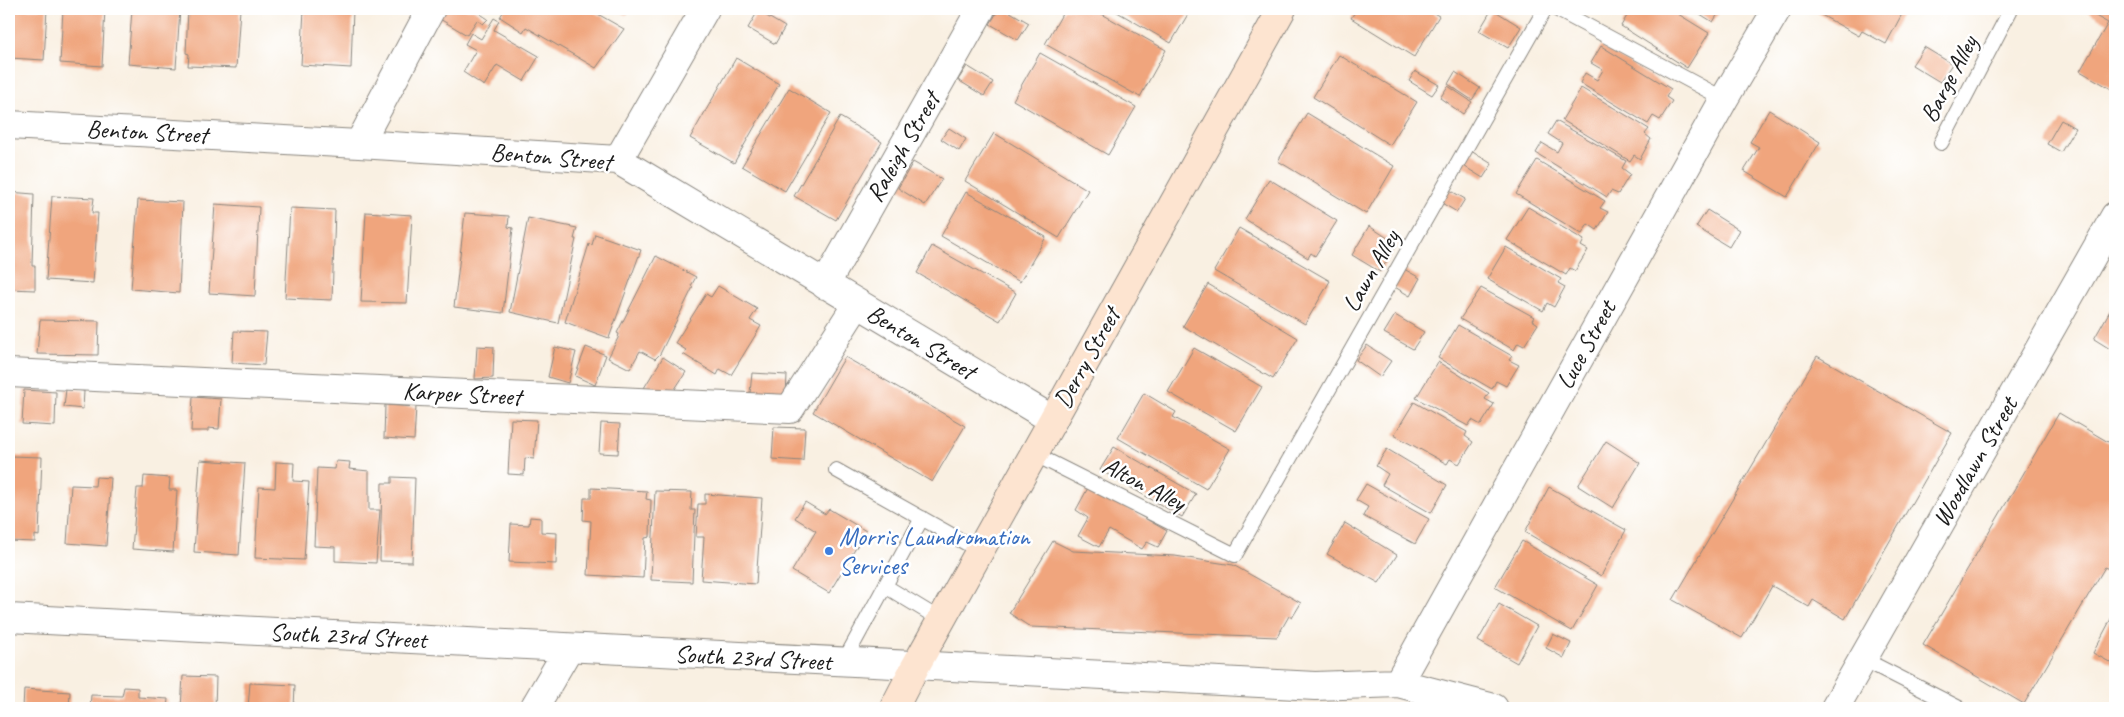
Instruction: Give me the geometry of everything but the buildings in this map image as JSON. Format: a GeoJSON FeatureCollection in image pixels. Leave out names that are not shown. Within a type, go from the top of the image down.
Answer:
{"type":"FeatureCollection","features":[{"type":"Feature","properties":{"kind":"main road","name":"Derry Street"},"geometry":{"type":"LineString","coordinates":[[894,708],[1052,420],[1282,9]]}},
{"type":"Feature","properties":{"kind":"street"},"geometry":{"type":"LineString","coordinates":[[359,144],[430,9]]}},
{"type":"Feature","properties":{"kind":"street"},"geometry":{"type":"LineString","coordinates":[[618,160],[705,9]]}},
{"type":"Feature","properties":{"kind":"street","name":"Raleigh Street"},"geometry":{"type":"LineString","coordinates":[[825,285],[982,9]]}},
{"type":"Feature","properties":{"kind":"street","name":"Luce Street"},"geometry":{"type":"LineString","coordinates":[[1398,683],[1724,99],[1777,9]]}},
{"type":"Feature","properties":{"kind":"street","name":"Benton Street"},"geometry":{"type":"LineString","coordinates":[[9,125],[618,160],[1052,420]]}},
{"type":"Feature","properties":{"kind":"street","name":"Woodlawn Street"},"geometry":{"type":"LineString","coordinates":[[1835,708],[2115,216]]}},
{"type":"Feature","properties":{"kind":"street","name":"Karper Street"},"geometry":{"type":"LineString","coordinates":[[9,373],[790,409],[857,304]]}},
{"type":"Feature","properties":{"kind":"street","name":"South 23rd Street"},"geometry":{"type":"LineString","coordinates":[[9,618],[915,667],[1314,697],[1398,683],[1494,708]]}},
{"type":"Feature","properties":{"kind":"street"},"geometry":{"type":"LineString","coordinates":[[534,708],[569,648]]}},
{"type":"Feature","properties":{"kind":"lane","name":"Lawn Alley"},"geometry":{"type":"LineString","coordinates":[[1235,555],[1545,9]]}},
{"type":"Feature","properties":{"kind":"lane"},"geometry":{"type":"LineString","coordinates":[[1556,9],[1724,99]]}},
{"type":"Feature","properties":{"kind":"lane","name":"Barge Alley"},"geometry":{"type":"LineString","coordinates":[[1941,143],[2011,9]]}},
{"type":"Feature","properties":{"kind":"lane","name":"Alton Alley"},"geometry":{"type":"LineString","coordinates":[[1034,454],[1235,555]]}},
{"type":"Feature","properties":{"kind":"lane"},"geometry":{"type":"LineString","coordinates":[[836,470],[980,551]]}},
{"type":"Feature","properties":{"kind":"lane"},"geometry":{"type":"LineString","coordinates":[[843,663],[922,518]]}},
{"type":"Feature","properties":{"kind":"lane"},"geometry":{"type":"LineString","coordinates":[[885,586],[941,620]]}},
{"type":"Feature","properties":{"kind":"lane"},"geometry":{"type":"LineString","coordinates":[[1864,659],[1959,708]]}},
{"type":"Feature","properties":{"kind":"place","name":"Morris Laundromation Services"},"geometry":{"type":"Point","coordinates":[829,551]}}]}
